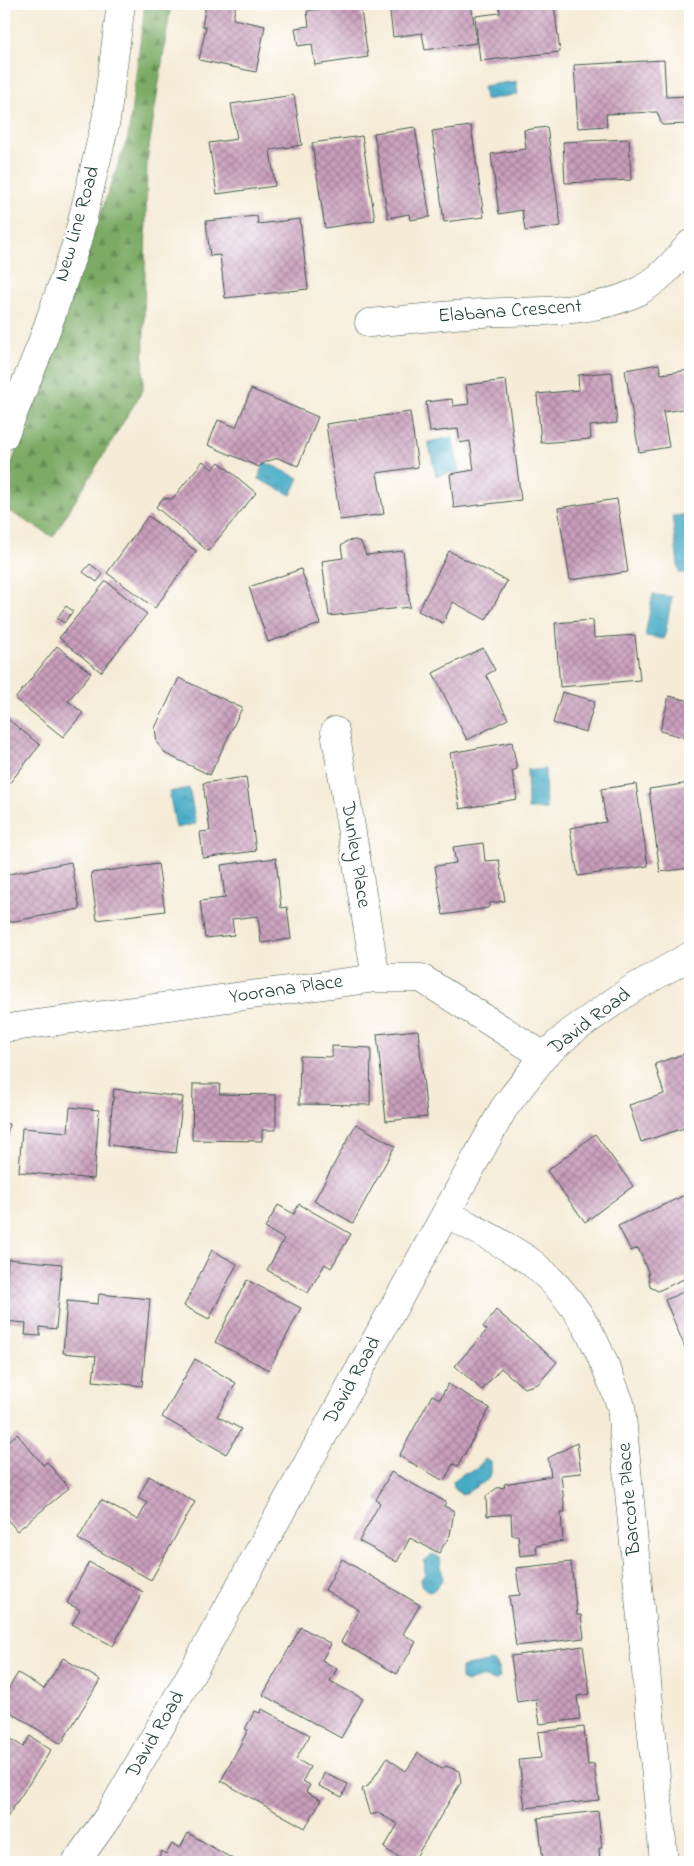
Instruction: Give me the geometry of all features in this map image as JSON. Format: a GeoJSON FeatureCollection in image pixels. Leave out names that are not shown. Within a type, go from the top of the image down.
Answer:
{"type":"FeatureCollection","features":[{"type":"Feature","properties":{"kind":"street","name":"New Line Road"},"geometry":{"type":"LineString","coordinates":[[4,434],[40,348],[77,242],[106,120],[121,4]]}},
{"type":"Feature","properties":{"kind":"street","name":"Elabana Crescent"},"geometry":{"type":"LineString","coordinates":[[368,324],[465,314],[578,310],[634,293],[665,272],[690,244]]}},
{"type":"Feature","properties":{"kind":"street","name":"Dunley Place"},"geometry":{"type":"LineString","coordinates":[[335,731],[376,978]]}},
{"type":"Feature","properties":{"kind":"street","name":"David Road"},"geometry":{"type":"LineString","coordinates":[[76,1862],[108,1817],[194,1669],[504,1108],[544,1056],[605,1007],[690,956]]}},
{"type":"Feature","properties":{"kind":"street","name":"Yoorana Place"},"geometry":{"type":"LineString","coordinates":[[7,1028],[376,978],[420,978],[544,1056]]}},
{"type":"Feature","properties":{"kind":"street","name":"Barcote Place"},"geometry":{"type":"LineString","coordinates":[[446,1213],[531,1262],[566,1295],[585,1322],[605,1362],[621,1406],[664,1862]]}},
{"type":"Feature","properties":{"kind":"green space"},"geometry":{"type":"Polygon","coordinates":[[[145,4],[171,4],[147,161],[143,390],[53,537],[4,508],[4,485],[128,137],[145,4]]]}},
{"type":"Feature","properties":{"kind":"water"},"geometry":{"type":"Polygon","coordinates":[[[516,81],[518,94],[485,100],[483,86],[516,81]]]}},
{"type":"Feature","properties":{"kind":"water"},"geometry":{"type":"Polygon","coordinates":[[[452,437],[459,471],[436,476],[428,442],[452,437]]]}},
{"type":"Feature","properties":{"kind":"water"},"geometry":{"type":"Polygon","coordinates":[[[265,462],[299,478],[291,495],[258,479],[265,462]]]}},
{"type":"Feature","properties":{"kind":"water"},"geometry":{"type":"Polygon","coordinates":[[[690,514],[690,573],[679,573],[672,516],[690,514]]]}},
{"type":"Feature","properties":{"kind":"water"},"geometry":{"type":"Polygon","coordinates":[[[653,594],[672,597],[664,639],[645,636],[653,594]]]}},
{"type":"Feature","properties":{"kind":"water"},"geometry":{"type":"Polygon","coordinates":[[[545,769],[546,809],[528,809],[527,770],[545,769]]]}},
{"type":"Feature","properties":{"kind":"water"},"geometry":{"type":"Polygon","coordinates":[[[189,788],[196,824],[176,828],[169,792],[189,788]]]}},
{"type":"Feature","properties":{"kind":"water"},"geometry":{"type":"Polygon","coordinates":[[[485,1459],[491,1462],[489,1478],[461,1495],[454,1488],[453,1481],[464,1473],[475,1470],[485,1459]]]}},
{"type":"Feature","properties":{"kind":"water"},"geometry":{"type":"Polygon","coordinates":[[[433,1554],[440,1558],[443,1579],[434,1590],[429,1592],[421,1585],[421,1579],[425,1574],[424,1561],[433,1554]]]}},
{"type":"Feature","properties":{"kind":"water"},"geometry":{"type":"Polygon","coordinates":[[[492,1661],[497,1664],[500,1677],[495,1681],[481,1677],[466,1682],[461,1679],[461,1667],[492,1661]]]}},
{"type":"Feature","properties":{"kind":"building"},"geometry":{"type":"Polygon","coordinates":[[[206,4],[236,4],[233,19],[265,26],[256,72],[199,60],[206,27],[202,26],[206,4]]]}},
{"type":"Feature","properties":{"kind":"building"},"geometry":{"type":"Polygon","coordinates":[[[360,4],[368,57],[315,65],[312,44],[298,46],[295,28],[309,26],[307,11],[360,4]]]}},
{"type":"Feature","properties":{"kind":"building"},"geometry":{"type":"Polygon","coordinates":[[[389,4],[471,4],[477,43],[425,50],[422,33],[393,37],[389,4]]]}},
{"type":"Feature","properties":{"kind":"building"},"geometry":{"type":"Polygon","coordinates":[[[499,4],[554,4],[560,52],[480,61],[475,16],[500,13],[499,4]]]}},
{"type":"Feature","properties":{"kind":"building"},"geometry":{"type":"Polygon","coordinates":[[[664,60],[666,97],[688,96],[689,124],[662,125],[657,112],[606,114],[607,126],[578,128],[574,65],[664,60]]]}},
{"type":"Feature","properties":{"kind":"building"},"geometry":{"type":"Polygon","coordinates":[[[294,95],[302,145],[270,150],[275,186],[217,194],[209,143],[237,139],[231,104],[294,95]]]}},
{"type":"Feature","properties":{"kind":"building"},"geometry":{"type":"Polygon","coordinates":[[[471,126],[484,217],[444,222],[432,131],[471,126]]]}},
{"type":"Feature","properties":{"kind":"building"},"geometry":{"type":"Polygon","coordinates":[[[415,127],[430,217],[410,220],[409,214],[388,218],[374,133],[415,127]]]}},
{"type":"Feature","properties":{"kind":"building"},"geometry":{"type":"Polygon","coordinates":[[[547,127],[561,226],[525,231],[522,210],[499,214],[491,154],[526,149],[524,130],[547,127]]]}},
{"type":"Feature","properties":{"kind":"building"},"geometry":{"type":"Polygon","coordinates":[[[362,136],[375,220],[325,228],[312,143],[362,136]]]}},
{"type":"Feature","properties":{"kind":"building"},"geometry":{"type":"Polygon","coordinates":[[[629,139],[631,180],[565,183],[563,142],[629,139]]]}},
{"type":"Feature","properties":{"kind":"building"},"geometry":{"type":"Polygon","coordinates":[[[257,216],[258,224],[300,219],[308,289],[225,298],[220,255],[210,256],[206,221],[257,216]]]}},
{"type":"Feature","properties":{"kind":"building"},"geometry":{"type":"Polygon","coordinates":[[[659,364],[661,374],[690,370],[690,408],[663,412],[669,447],[639,452],[625,370],[659,364]]]}},
{"type":"Feature","properties":{"kind":"building"},"geometry":{"type":"Polygon","coordinates":[[[612,372],[617,423],[590,426],[591,439],[541,443],[537,394],[579,390],[578,375],[612,372]]]}},
{"type":"Feature","properties":{"kind":"building"},"geometry":{"type":"Polygon","coordinates":[[[506,380],[521,500],[454,508],[450,474],[474,470],[470,441],[460,443],[458,429],[430,432],[426,402],[452,399],[453,406],[469,404],[466,385],[506,380]]]}},
{"type":"Feature","properties":{"kind":"building"},"geometry":{"type":"Polygon","coordinates":[[[251,389],[318,417],[298,466],[278,458],[265,462],[259,467],[208,445],[218,420],[236,427],[251,389]]]}},
{"type":"Feature","properties":{"kind":"building"},"geometry":{"type":"Polygon","coordinates":[[[410,412],[418,467],[377,473],[384,514],[340,520],[326,424],[410,412]]]}},
{"type":"Feature","properties":{"kind":"building"},"geometry":{"type":"Polygon","coordinates":[[[203,461],[212,469],[219,462],[256,493],[208,551],[156,507],[163,498],[172,499],[203,461]]]}},
{"type":"Feature","properties":{"kind":"building"},"geometry":{"type":"Polygon","coordinates":[[[617,499],[628,572],[570,580],[558,508],[617,499]]]}},
{"type":"Feature","properties":{"kind":"building"},"geometry":{"type":"Polygon","coordinates":[[[148,516],[196,551],[155,608],[107,573],[148,516]]]}},
{"type":"Feature","properties":{"kind":"building"},"geometry":{"type":"Polygon","coordinates":[[[355,540],[361,542],[366,555],[403,551],[410,607],[329,616],[322,561],[343,558],[341,546],[347,541],[355,540]]]}},
{"type":"Feature","properties":{"kind":"building"},"geometry":{"type":"Polygon","coordinates":[[[449,551],[507,581],[486,620],[453,602],[443,623],[418,611],[449,551]]]}},
{"type":"Feature","properties":{"kind":"building"},"geometry":{"type":"Polygon","coordinates":[[[90,564],[103,574],[97,582],[83,572],[90,564]]]}},
{"type":"Feature","properties":{"kind":"building"},"geometry":{"type":"Polygon","coordinates":[[[301,569],[320,624],[268,642],[249,587],[301,569]]]}},
{"type":"Feature","properties":{"kind":"building"},"geometry":{"type":"Polygon","coordinates":[[[106,581],[147,614],[101,672],[59,638],[106,581]]]}},
{"type":"Feature","properties":{"kind":"building"},"geometry":{"type":"Polygon","coordinates":[[[66,606],[73,611],[64,623],[57,618],[66,606]]]}},
{"type":"Feature","properties":{"kind":"building"},"geometry":{"type":"Polygon","coordinates":[[[593,620],[594,638],[635,635],[640,680],[560,687],[555,623],[593,620]]]}},
{"type":"Feature","properties":{"kind":"building"},"geometry":{"type":"Polygon","coordinates":[[[57,646],[91,673],[68,701],[83,713],[63,737],[15,699],[57,646]]]}},
{"type":"Feature","properties":{"kind":"building"},"geometry":{"type":"Polygon","coordinates":[[[483,648],[495,670],[486,675],[508,719],[467,740],[433,673],[483,648]]]}},
{"type":"Feature","properties":{"kind":"building"},"geometry":{"type":"Polygon","coordinates":[[[179,678],[242,708],[210,775],[166,754],[157,743],[155,728],[179,678]]]}},
{"type":"Feature","properties":{"kind":"building"},"geometry":{"type":"Polygon","coordinates":[[[562,692],[595,701],[586,732],[553,723],[562,692]]]}},
{"type":"Feature","properties":{"kind":"building"},"geometry":{"type":"Polygon","coordinates":[[[669,696],[690,701],[690,739],[660,731],[669,696]]]}},
{"type":"Feature","properties":{"kind":"building"},"geometry":{"type":"Polygon","coordinates":[[[4,716],[40,745],[4,790],[4,716]]]}},
{"type":"Feature","properties":{"kind":"building"},"geometry":{"type":"Polygon","coordinates":[[[512,742],[517,769],[512,771],[517,799],[460,809],[450,753],[512,742]]]}},
{"type":"Feature","properties":{"kind":"building"},"geometry":{"type":"Polygon","coordinates":[[[246,777],[256,851],[203,858],[200,832],[210,831],[203,783],[246,777]]]}},
{"type":"Feature","properties":{"kind":"building"},"geometry":{"type":"Polygon","coordinates":[[[690,783],[690,851],[688,852],[690,868],[660,872],[649,789],[690,783]]]}},
{"type":"Feature","properties":{"kind":"building"},"geometry":{"type":"Polygon","coordinates":[[[636,784],[648,866],[578,876],[570,828],[606,822],[601,789],[636,784]]]}},
{"type":"Feature","properties":{"kind":"building"},"geometry":{"type":"Polygon","coordinates":[[[483,843],[485,861],[499,860],[505,901],[490,903],[488,908],[443,915],[435,866],[456,863],[453,847],[483,843]]]}},
{"type":"Feature","properties":{"kind":"building"},"geometry":{"type":"Polygon","coordinates":[[[276,858],[281,908],[287,907],[291,939],[261,943],[258,916],[232,919],[234,935],[205,938],[200,901],[225,898],[221,865],[276,858]]]}},
{"type":"Feature","properties":{"kind":"building"},"geometry":{"type":"Polygon","coordinates":[[[71,862],[80,909],[9,922],[4,894],[4,875],[71,862]]]}},
{"type":"Feature","properties":{"kind":"building"},"geometry":{"type":"Polygon","coordinates":[[[158,864],[165,911],[97,920],[91,873],[158,864]]]}},
{"type":"Feature","properties":{"kind":"building"},"geometry":{"type":"Polygon","coordinates":[[[418,1030],[427,1117],[386,1121],[377,1034],[418,1030]]]}},
{"type":"Feature","properties":{"kind":"building"},"geometry":{"type":"Polygon","coordinates":[[[332,1046],[371,1048],[370,1105],[299,1104],[300,1056],[332,1057],[332,1046]]]}},
{"type":"Feature","properties":{"kind":"building"},"geometry":{"type":"Polygon","coordinates":[[[686,1053],[690,1066],[690,1126],[641,1142],[629,1105],[664,1094],[655,1064],[686,1053]]]}},
{"type":"Feature","properties":{"kind":"building"},"geometry":{"type":"Polygon","coordinates":[[[193,1084],[220,1084],[219,1094],[276,1095],[276,1130],[262,1130],[262,1141],[192,1140],[193,1084]]]}},
{"type":"Feature","properties":{"kind":"building"},"geometry":{"type":"Polygon","coordinates":[[[114,1089],[183,1097],[176,1153],[108,1145],[114,1089]]]}},
{"type":"Feature","properties":{"kind":"building"},"geometry":{"type":"Polygon","coordinates":[[[70,1107],[99,1110],[94,1179],[19,1172],[22,1128],[68,1132],[70,1107]]]}},
{"type":"Feature","properties":{"kind":"building"},"geometry":{"type":"Polygon","coordinates":[[[4,1123],[9,1124],[5,1147],[4,1146],[4,1123]]]}},
{"type":"Feature","properties":{"kind":"building"},"geometry":{"type":"Polygon","coordinates":[[[356,1124],[395,1146],[353,1223],[314,1201],[356,1124]]]}},
{"type":"Feature","properties":{"kind":"building"},"geometry":{"type":"Polygon","coordinates":[[[595,1134],[633,1186],[585,1222],[547,1171],[595,1134]]]}},
{"type":"Feature","properties":{"kind":"building"},"geometry":{"type":"Polygon","coordinates":[[[685,1195],[690,1206],[690,1276],[658,1291],[650,1287],[648,1272],[638,1248],[631,1251],[618,1226],[685,1195]]]}},
{"type":"Feature","properties":{"kind":"building"},"geometry":{"type":"Polygon","coordinates":[[[299,1204],[351,1234],[331,1268],[325,1264],[308,1293],[267,1270],[284,1239],[265,1228],[278,1205],[294,1214],[299,1204]]]}},
{"type":"Feature","properties":{"kind":"building"},"geometry":{"type":"Polygon","coordinates":[[[212,1250],[237,1264],[209,1319],[184,1306],[212,1250]]]}},
{"type":"Feature","properties":{"kind":"building"},"geometry":{"type":"Polygon","coordinates":[[[8,1259],[62,1264],[56,1329],[40,1327],[40,1336],[25,1335],[26,1323],[4,1321],[8,1259]]]}},
{"type":"Feature","properties":{"kind":"building"},"geometry":{"type":"Polygon","coordinates":[[[247,1280],[301,1308],[269,1370],[215,1342],[247,1280]]]}},
{"type":"Feature","properties":{"kind":"building"},"geometry":{"type":"Polygon","coordinates":[[[690,1289],[690,1359],[665,1300],[690,1289]]]}},
{"type":"Feature","properties":{"kind":"building"},"geometry":{"type":"Polygon","coordinates":[[[99,1294],[150,1299],[142,1386],[93,1381],[96,1356],[63,1353],[67,1301],[98,1304],[99,1294]]]}},
{"type":"Feature","properties":{"kind":"building"},"geometry":{"type":"Polygon","coordinates":[[[496,1310],[557,1362],[538,1384],[524,1388],[501,1368],[482,1390],[455,1366],[487,1330],[483,1327],[496,1310]]]}},
{"type":"Feature","properties":{"kind":"building"},"geometry":{"type":"Polygon","coordinates":[[[195,1359],[236,1383],[217,1416],[241,1429],[226,1454],[162,1417],[195,1359]]]}},
{"type":"Feature","properties":{"kind":"building"},"geometry":{"type":"Polygon","coordinates":[[[448,1384],[490,1408],[458,1466],[453,1464],[444,1481],[399,1456],[432,1395],[440,1399],[448,1384]]]}},
{"type":"Feature","properties":{"kind":"building"},"geometry":{"type":"Polygon","coordinates":[[[17,1434],[43,1465],[47,1462],[69,1488],[17,1531],[4,1515],[4,1445],[17,1434]]]}},
{"type":"Feature","properties":{"kind":"building"},"geometry":{"type":"Polygon","coordinates":[[[577,1443],[581,1473],[561,1475],[565,1512],[561,1512],[563,1541],[536,1546],[537,1554],[520,1556],[518,1535],[512,1535],[511,1514],[487,1516],[486,1496],[497,1488],[505,1487],[504,1484],[551,1476],[548,1458],[577,1443]]]}},
{"type":"Feature","properties":{"kind":"building"},"geometry":{"type":"Polygon","coordinates":[[[391,1472],[446,1502],[444,1506],[454,1511],[450,1535],[439,1553],[410,1538],[397,1562],[359,1541],[380,1503],[376,1500],[391,1472]]]}},
{"type":"Feature","properties":{"kind":"building"},"geometry":{"type":"Polygon","coordinates":[[[149,1476],[195,1502],[151,1580],[78,1539],[101,1500],[138,1520],[147,1503],[138,1498],[149,1476]]]}},
{"type":"Feature","properties":{"kind":"building"},"geometry":{"type":"Polygon","coordinates":[[[342,1559],[420,1605],[403,1634],[416,1642],[397,1674],[341,1642],[359,1610],[325,1590],[342,1559]]]}},
{"type":"Feature","properties":{"kind":"building"},"geometry":{"type":"Polygon","coordinates":[[[89,1562],[143,1592],[113,1646],[72,1624],[80,1610],[67,1603],[89,1562]]]}},
{"type":"Feature","properties":{"kind":"building"},"geometry":{"type":"Polygon","coordinates":[[[571,1562],[577,1615],[581,1615],[584,1638],[516,1646],[509,1596],[520,1595],[516,1568],[571,1562]]]}},
{"type":"Feature","properties":{"kind":"building"},"geometry":{"type":"Polygon","coordinates":[[[301,1627],[331,1644],[322,1660],[337,1669],[330,1681],[363,1699],[341,1738],[263,1695],[301,1627]]]}},
{"type":"Feature","properties":{"kind":"building"},"geometry":{"type":"Polygon","coordinates":[[[583,1646],[590,1694],[577,1696],[580,1719],[540,1724],[536,1699],[517,1702],[511,1656],[583,1646]]]}},
{"type":"Feature","properties":{"kind":"building"},"geometry":{"type":"Polygon","coordinates":[[[63,1658],[100,1680],[61,1744],[4,1708],[4,1696],[18,1673],[44,1689],[63,1658]]]}},
{"type":"Feature","properties":{"kind":"building"},"geometry":{"type":"Polygon","coordinates":[[[262,1709],[310,1735],[296,1759],[310,1767],[303,1781],[310,1785],[306,1792],[321,1800],[305,1828],[221,1781],[248,1730],[245,1729],[255,1711],[260,1713],[262,1709]]]}},
{"type":"Feature","properties":{"kind":"building"},"geometry":{"type":"Polygon","coordinates":[[[584,1727],[588,1765],[594,1764],[599,1800],[525,1808],[519,1760],[541,1758],[538,1732],[584,1727]]]}},
{"type":"Feature","properties":{"kind":"building"},"geometry":{"type":"Polygon","coordinates":[[[4,1734],[23,1747],[30,1736],[51,1750],[4,1822],[4,1734]]]}},
{"type":"Feature","properties":{"kind":"building"},"geometry":{"type":"Polygon","coordinates":[[[418,1753],[441,1769],[446,1766],[459,1771],[461,1782],[413,1862],[407,1862],[384,1848],[398,1824],[378,1813],[370,1815],[362,1789],[368,1786],[387,1758],[406,1771],[418,1753]]]}},
{"type":"Feature","properties":{"kind":"building"},"geometry":{"type":"Polygon","coordinates":[[[324,1773],[348,1784],[342,1797],[319,1786],[324,1773]]]}},
{"type":"Feature","properties":{"kind":"building"},"geometry":{"type":"Polygon","coordinates":[[[598,1811],[602,1848],[599,1848],[600,1862],[532,1862],[543,1860],[538,1818],[598,1811]]]}},
{"type":"Feature","properties":{"kind":"building"},"geometry":{"type":"Polygon","coordinates":[[[188,1833],[238,1862],[156,1862],[162,1851],[166,1854],[172,1844],[180,1848],[188,1833]]]}}]}
